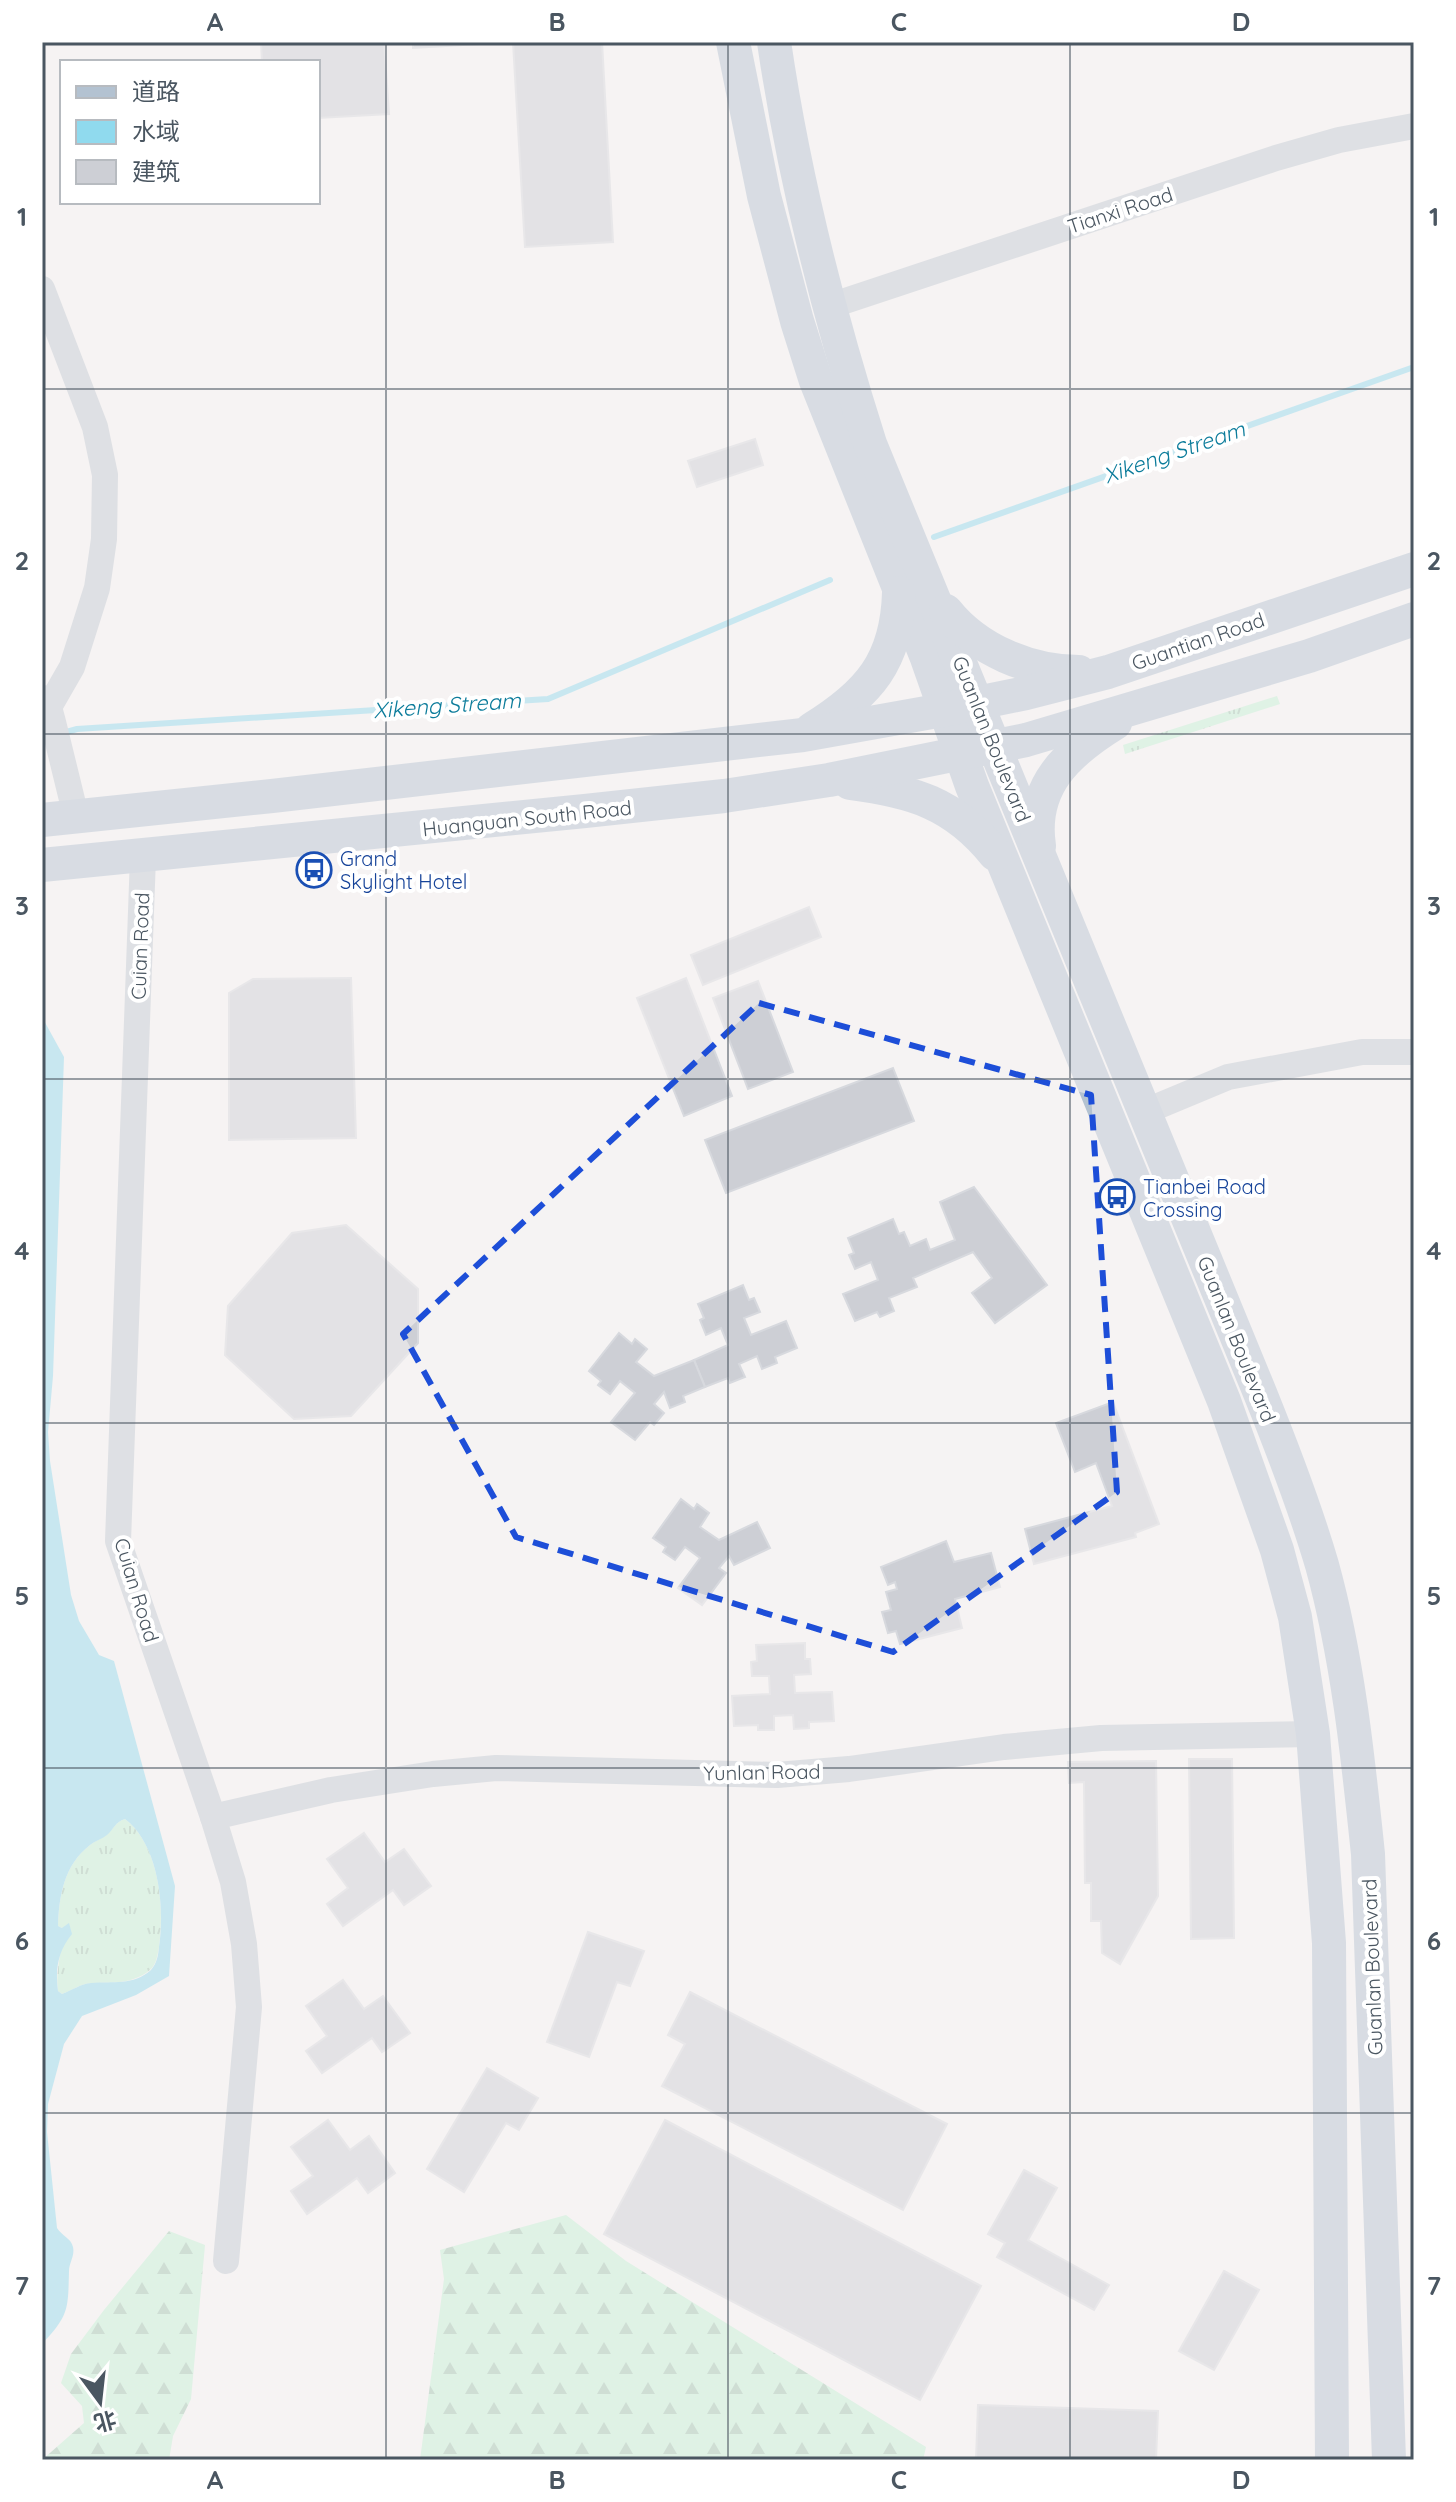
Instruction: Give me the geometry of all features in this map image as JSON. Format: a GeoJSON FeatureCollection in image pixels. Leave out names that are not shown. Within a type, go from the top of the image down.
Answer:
{"type":"FeatureCollection","features":[{"type":"Feature","properties":{"kind":"main road","name":"Guanlan Boulevard"},"geometry":{"type":"LineString","coordinates":[[733,42],[764,196],[797,321],[841,448],[899,588],[1005,867],[1218,1386],[1256,1487],[1295,1617],[1313,1734],[1329,1943],[1332,2460]]}},
{"type":"Feature","properties":{"kind":"main road","name":"Guanlan Boulevard"},"geometry":{"type":"LineString","coordinates":[[774,42],[800,187],[870,444],[979,703],[1296,1484],[1322,1567],[1343,1664],[1358,1757],[1368,1854],[1389,2460]]}},
{"type":"Feature","properties":{"kind":"main road","name":"Guantian Road"},"geometry":{"type":"LineString","coordinates":[[979,703],[1108,672],[1414,569]]}},
{"type":"Feature","properties":{"kind":"main road"},"geometry":{"type":"LineString","coordinates":[[803,735],[835,715],[860,693],[887,659],[899,617],[899,588]]}},
{"type":"Feature","properties":{"kind":"main road"},"geometry":{"type":"LineString","coordinates":[[933,595],[968,634],[999,652],[1066,672],[1108,672]]}},
{"type":"Feature","properties":{"kind":"main road"},"geometry":{"type":"LineString","coordinates":[[1292,609],[1309,656]]}},
{"type":"Feature","properties":{"kind":"main road"},"geometry":{"type":"LineString","coordinates":[[996,747],[1309,656],[1414,619]]}},
{"type":"Feature","properties":{"kind":"main road"},"geometry":{"type":"LineString","coordinates":[[54,818],[803,735],[979,703]]}},
{"type":"Feature","properties":{"kind":"main road"},"geometry":{"type":"LineString","coordinates":[[1042,862],[1038,837],[1039,814],[1042,795],[1051,778],[1081,747],[1103,731],[1155,703]]}},
{"type":"Feature","properties":{"kind":"main road","name":"Huanguan South Road"},"geometry":{"type":"LineString","coordinates":[[48,865],[724,796],[829,780],[996,747]]}},
{"type":"Feature","properties":{"kind":"main road"},"geometry":{"type":"LineString","coordinates":[[829,780],[893,789],[928,801],[975,832],[1005,867]]}},
{"type":"Feature","properties":{"kind":"street","name":"Tianxi Road"},"geometry":{"type":"LineString","coordinates":[[830,306],[1276,158],[1339,140],[1414,126]]}},
{"type":"Feature","properties":{"kind":"street"},"geometry":{"type":"LineString","coordinates":[[42,289],[95,427],[105,475],[104,539],[97,588],[72,667],[48,709],[59,749],[54,818]]}},
{"type":"Feature","properties":{"kind":"street","name":"Cuian Road"},"geometry":{"type":"LineString","coordinates":[[143,857],[118,1541],[213,1817],[233,1882],[244,1944],[249,2007],[226,2261]]}},
{"type":"Feature","properties":{"kind":"street"},"geometry":{"type":"LineString","coordinates":[[1144,1112],[1228,1077],[1362,1052],[1414,1052]]}},
{"type":"Feature","properties":{"kind":"street","name":"Yunlan Road"},"geometry":{"type":"LineString","coordinates":[[213,1817],[331,1790],[496,1768],[777,1775],[1101,1738],[1313,1734]]}},
{"type":"Feature","properties":{"kind":"highlighted area"},"geometry":{"type":"Polygon","coordinates":[[[759,1003],[1091,1095],[1117,1492],[893,1652],[516,1537],[403,1334],[759,1003]]]}},
{"type":"Feature","properties":{"kind":"green space"},"geometry":{"type":"Polygon","coordinates":[[[1277,696],[1280,704],[1125,754],[1123,745],[1277,696]]]}},
{"type":"Feature","properties":{"kind":"green space"},"geometry":{"type":"Polygon","coordinates":[[[125,1819],[146,1844],[157,1878],[161,1931],[156,1962],[149,1971],[131,1980],[85,1984],[62,1994],[58,1991],[57,1983],[62,1936],[62,1928],[58,1926],[65,1882],[81,1853],[125,1819]]]}},
{"type":"Feature","properties":{"kind":"green space"},"geometry":{"type":"Polygon","coordinates":[[[566,2215],[626,2261],[926,2447],[923,2460],[420,2460],[444,2279],[440,2250],[566,2215]]]}},
{"type":"Feature","properties":{"kind":"green space"},"geometry":{"type":"Polygon","coordinates":[[[169,2231],[205,2245],[191,2399],[173,2436],[169,2460],[42,2460],[84,2423],[82,2406],[61,2383],[71,2354],[169,2231]]]}},
{"type":"Feature","properties":{"kind":"water"},"geometry":{"type":"Polygon","coordinates":[[[42,1017],[64,1057],[53,1376],[48,1432],[50,1461],[71,1595],[79,1621],[99,1655],[114,1661],[175,1886],[169,1976],[136,1995],[82,2016],[64,2044],[48,2104],[47,2132],[57,2228],[70,2241],[73,2253],[65,2311],[42,2344],[42,1017]],[[125,1819],[119,1822],[107,1835],[81,1853],[69,1872],[62,1892],[58,1926],[62,1928],[69,1923],[72,1934],[63,1947],[57,1968],[58,1991],[62,1994],[87,1984],[137,1978],[151,1970],[156,1962],[161,1931],[160,1896],[152,1860],[136,1830],[125,1819]]]}},
{"type":"Feature","properties":{"kind":"building"},"geometry":{"type":"Polygon","coordinates":[[[261,42],[384,42],[389,114],[320,118],[320,60],[262,60],[261,42]]]}},
{"type":"Feature","properties":{"kind":"building"},"geometry":{"type":"Polygon","coordinates":[[[413,42],[479,42],[479,44],[413,48],[413,42]]]}},
{"type":"Feature","properties":{"kind":"building"},"geometry":{"type":"Polygon","coordinates":[[[513,42],[602,42],[613,242],[525,247],[513,42]]]}},
{"type":"Feature","properties":{"kind":"building"},"geometry":{"type":"Polygon","coordinates":[[[755,439],[763,465],[697,487],[688,461],[755,439]]]}},
{"type":"Feature","properties":{"kind":"building"},"geometry":{"type":"Polygon","coordinates":[[[809,907],[821,937],[703,985],[691,955],[809,907]]]}},
{"type":"Feature","properties":{"kind":"building"},"geometry":{"type":"Polygon","coordinates":[[[351,978],[356,1138],[229,1140],[229,993],[253,979],[351,978]]]}},
{"type":"Feature","properties":{"kind":"building"},"geometry":{"type":"Polygon","coordinates":[[[686,978],[732,1096],[684,1116],[637,998],[686,978]]]}},
{"type":"Feature","properties":{"kind":"building"},"geometry":{"type":"Polygon","coordinates":[[[758,981],[793,1072],[748,1089],[713,998],[758,981]]]}},
{"type":"Feature","properties":{"kind":"building"},"geometry":{"type":"Polygon","coordinates":[[[893,1068],[914,1121],[726,1193],[705,1140],[893,1068]]]}},
{"type":"Feature","properties":{"kind":"building"},"geometry":{"type":"Polygon","coordinates":[[[974,1187],[1047,1285],[995,1323],[972,1293],[992,1278],[973,1252],[913,1278],[917,1287],[889,1298],[894,1311],[880,1317],[877,1312],[855,1321],[843,1294],[878,1280],[871,1262],[855,1269],[849,1255],[854,1253],[848,1238],[893,1219],[899,1234],[904,1232],[910,1246],[926,1239],[930,1250],[955,1240],[940,1202],[974,1187]]]}},
{"type":"Feature","properties":{"kind":"building"},"geometry":{"type":"Polygon","coordinates":[[[346,1225],[418,1289],[418,1343],[351,1416],[294,1419],[225,1355],[228,1306],[292,1233],[346,1225]]]}},
{"type":"Feature","properties":{"kind":"building"},"geometry":{"type":"Polygon","coordinates":[[[743,1285],[749,1300],[754,1298],[760,1312],[744,1318],[751,1335],[786,1321],[797,1348],[775,1357],[777,1363],[762,1369],[757,1356],[739,1364],[745,1377],[730,1383],[728,1378],[705,1387],[694,1360],[728,1345],[721,1328],[706,1335],[698,1304],[743,1285]]]}},
{"type":"Feature","properties":{"kind":"building"},"geometry":{"type":"Polygon","coordinates":[[[619,1333],[632,1344],[635,1339],[647,1349],[636,1362],[654,1376],[694,1360],[705,1387],[683,1396],[685,1402],[670,1408],[664,1392],[654,1404],[664,1413],[654,1425],[650,1422],[635,1440],[611,1422],[635,1393],[620,1381],[610,1394],[598,1385],[601,1381],[589,1371],[619,1333]]]}},
{"type":"Feature","properties":{"kind":"building"},"geometry":{"type":"Polygon","coordinates":[[[1113,1402],[1159,1524],[1135,1533],[1136,1537],[1034,1564],[1025,1529],[1112,1506],[1096,1463],[1075,1472],[1056,1423],[1113,1402]]]}},
{"type":"Feature","properties":{"kind":"building"},"geometry":{"type":"Polygon","coordinates":[[[681,1499],[694,1509],[697,1504],[709,1513],[700,1527],[719,1540],[757,1522],[770,1548],[734,1565],[729,1556],[719,1568],[726,1573],[702,1605],[678,1588],[700,1558],[685,1547],[675,1560],[663,1552],[666,1547],[653,1538],[681,1499]]]}},
{"type":"Feature","properties":{"kind":"building"},"geometry":{"type":"Polygon","coordinates":[[[946,1541],[954,1562],[991,1553],[1000,1587],[955,1599],[962,1628],[900,1644],[896,1631],[888,1633],[882,1612],[891,1610],[886,1592],[897,1589],[895,1582],[888,1585],[881,1567],[946,1541]]]}},
{"type":"Feature","properties":{"kind":"building"},"geometry":{"type":"Polygon","coordinates":[[[805,1643],[805,1659],[810,1659],[811,1674],[794,1675],[795,1693],[832,1692],[834,1721],[809,1722],[809,1728],[794,1729],[793,1715],[774,1716],[774,1730],[758,1730],[758,1725],[734,1726],[732,1696],[770,1694],[769,1676],[752,1676],[751,1662],[757,1661],[756,1645],[805,1643]]]}},
{"type":"Feature","properties":{"kind":"building"},"geometry":{"type":"Polygon","coordinates":[[[1189,1759],[1232,1759],[1234,1938],[1191,1939],[1189,1759]]]}},
{"type":"Feature","properties":{"kind":"building"},"geometry":{"type":"Polygon","coordinates":[[[1156,1761],[1158,1896],[1120,1964],[1102,1953],[1101,1921],[1091,1921],[1091,1883],[1085,1883],[1084,1782],[1069,1783],[1068,1762],[1156,1761]]]}},
{"type":"Feature","properties":{"kind":"building"},"geometry":{"type":"Polygon","coordinates":[[[364,1833],[385,1862],[404,1849],[431,1886],[404,1905],[393,1890],[343,1926],[327,1904],[348,1888],[327,1859],[364,1833]]]}},
{"type":"Feature","properties":{"kind":"building"},"geometry":{"type":"Polygon","coordinates":[[[588,1932],[644,1951],[630,1986],[617,1982],[589,2057],[547,2042],[588,1932]]]}},
{"type":"Feature","properties":{"kind":"building"},"geometry":{"type":"Polygon","coordinates":[[[343,1980],[364,2009],[383,1996],[410,2033],[382,2052],[372,2038],[322,2073],[306,2051],[327,2036],[306,2006],[343,1980]]]}},
{"type":"Feature","properties":{"kind":"building"},"geometry":{"type":"Polygon","coordinates":[[[690,1992],[947,2124],[903,2210],[662,2086],[685,2044],[668,2035],[690,1992]]]}},
{"type":"Feature","properties":{"kind":"building"},"geometry":{"type":"Polygon","coordinates":[[[487,2068],[538,2098],[519,2130],[506,2123],[464,2192],[427,2169],[487,2068]]]}},
{"type":"Feature","properties":{"kind":"building"},"geometry":{"type":"Polygon","coordinates":[[[328,2120],[350,2150],[369,2136],[395,2173],[368,2193],[357,2178],[307,2214],[291,2191],[313,2176],[291,2147],[328,2120]]]}},
{"type":"Feature","properties":{"kind":"building"},"geometry":{"type":"Polygon","coordinates":[[[665,2120],[981,2286],[920,2400],[604,2234],[665,2120]]]}},
{"type":"Feature","properties":{"kind":"building"},"geometry":{"type":"Polygon","coordinates":[[[1024,2170],[1057,2188],[1028,2240],[1109,2285],[1094,2310],[997,2257],[1005,2243],[988,2234],[1024,2170]]]}},
{"type":"Feature","properties":{"kind":"building"},"geometry":{"type":"Polygon","coordinates":[[[1224,2271],[1259,2290],[1214,2370],[1179,2351],[1224,2271]]]}},
{"type":"Feature","properties":{"kind":"building"},"geometry":{"type":"Polygon","coordinates":[[[978,2405],[1158,2411],[1156,2460],[976,2460],[978,2405]]]}},
{"type":"Feature","properties":{"kind":"waterway","name":"Xikeng Stream"},"geometry":{"type":"LineString","coordinates":[[934,537],[1414,367]]}},
{"type":"Feature","properties":{"kind":"waterway","name":"Xikeng Stream"},"geometry":{"type":"LineString","coordinates":[[63,733],[77,729],[548,699],[830,580]]}},
{"type":"Feature","properties":{"kind":"place","name":"Grand Skylight Hotel"},"geometry":{"type":"Point","coordinates":[314,870]}},
{"type":"Feature","properties":{"kind":"place","name":"Tianbei Road Crossing"},"geometry":{"type":"Point","coordinates":[1117,1197]}}]}
